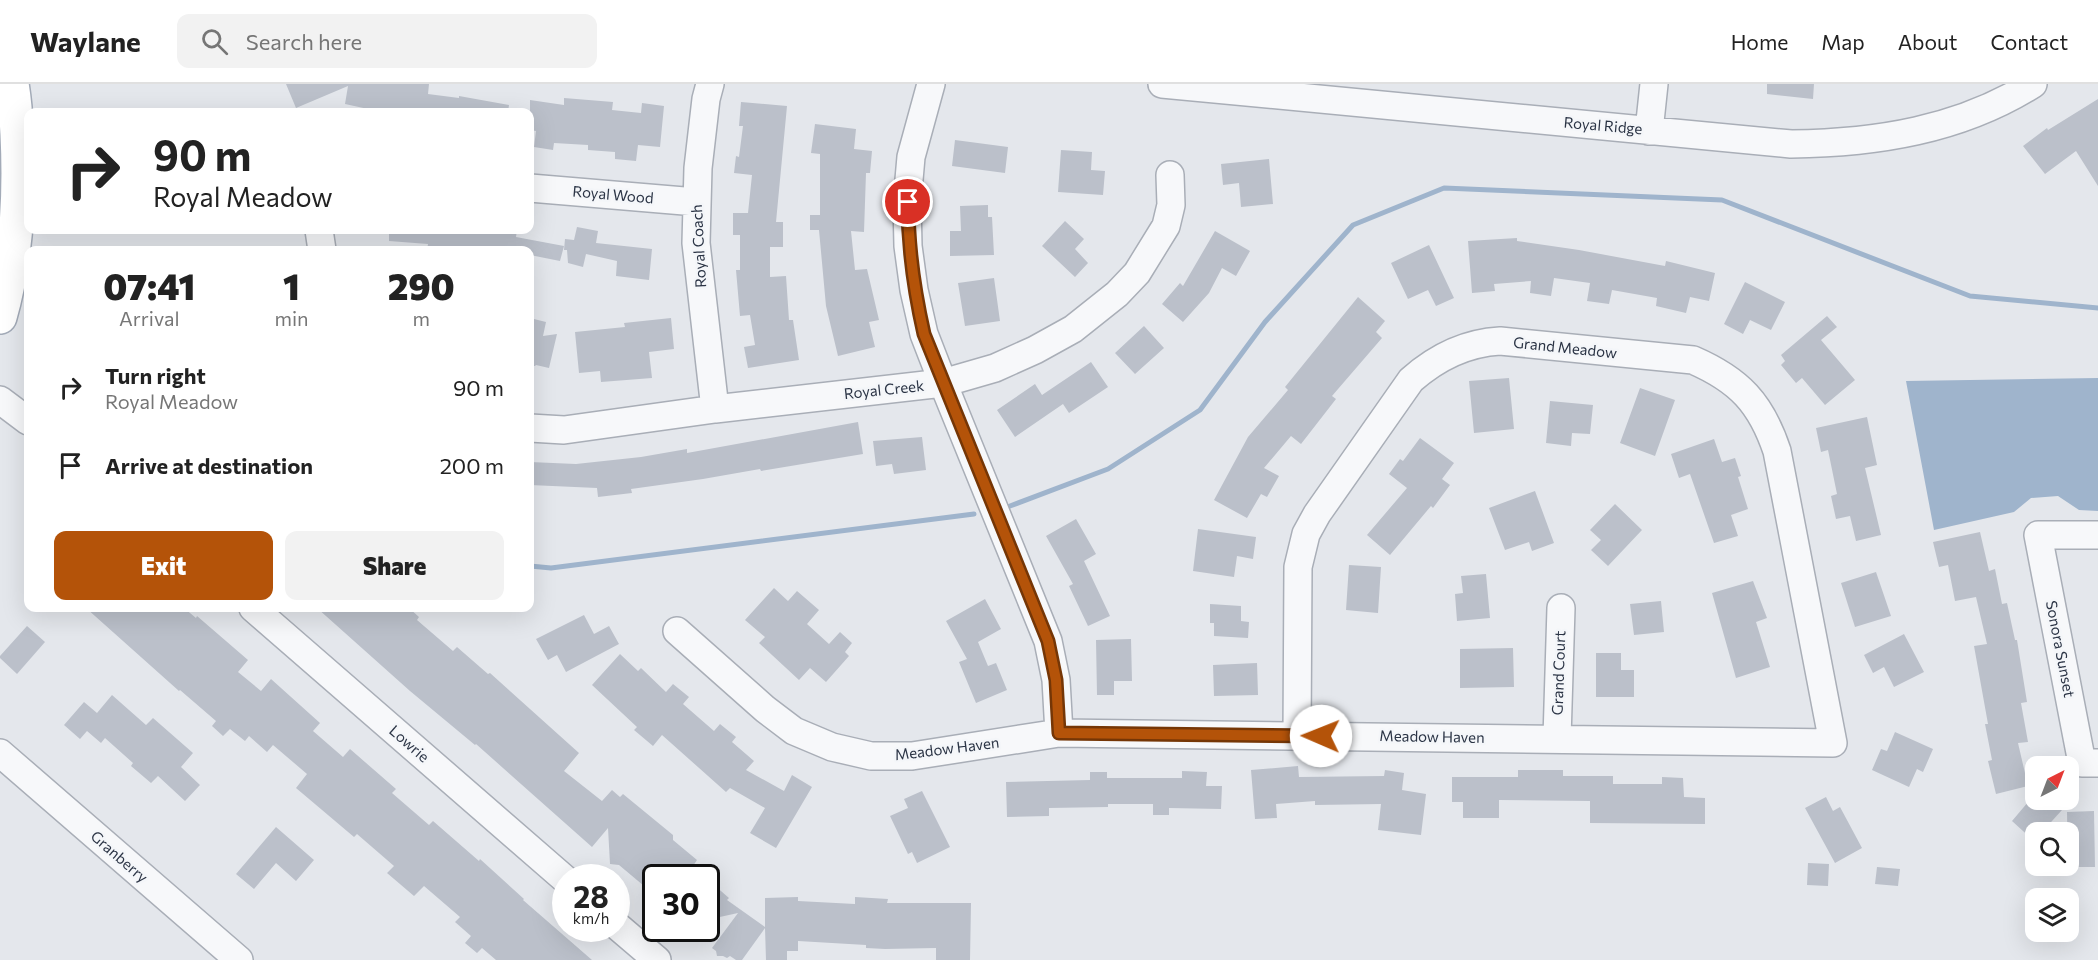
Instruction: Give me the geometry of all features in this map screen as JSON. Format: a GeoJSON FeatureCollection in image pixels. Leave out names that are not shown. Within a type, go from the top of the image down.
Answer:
{"type":"FeatureCollection","features":[{"type":"Feature","properties":{"kind":"main road"},"geometry":{"type":"LineString","coordinates":[[0,317],[7,294],[16,230],[18,161],[12,84]]}},
{"type":"Feature","properties":{"kind":"street","name":"Royal Coach"},"geometry":{"type":"LineString","coordinates":[[710,84],[699,156],[696,243],[715,409]]}},
{"type":"Feature","properties":{"kind":"street"},"geometry":{"type":"LineString","coordinates":[[931,84],[911,157],[908,246],[914,290],[924,334],[942,383],[1048,641],[1056,680],[1059,733]]}},
{"type":"Feature","properties":{"kind":"street","name":"Royal Ridge"},"geometry":{"type":"LineString","coordinates":[[1162,84],[1791,144],[1838,144],[1898,136],[1940,126],[1981,111],[2033,84]]}},
{"type":"Feature","properties":{"kind":"street"},"geometry":{"type":"LineString","coordinates":[[1649,131],[1654,84]]}},
{"type":"Feature","properties":{"kind":"street","name":"Royal Creek"},"geometry":{"type":"LineString","coordinates":[[534,428],[564,430],[715,409],[942,383],[995,368],[1073,329],[1117,294],[1137,273],[1166,226],[1171,205],[1170,175]]}},
{"type":"Feature","properties":{"kind":"street","name":"Royal Wood"},"geometry":{"type":"LineString","coordinates":[[534,188],[696,202]]}},
{"type":"Feature","properties":{"kind":"street","name":"Grand Meadow"},"geometry":{"type":"LineString","coordinates":[[1297,736],[1298,567],[1306,534],[1317,514],[1411,380],[1430,364],[1452,351],[1500,341],[1692,360],[1738,386],[1755,404],[1769,427],[1777,451],[1833,743]]}},
{"type":"Feature","properties":{"kind":"street"},"geometry":{"type":"LineString","coordinates":[[0,400],[24,418]]}},
{"type":"Feature","properties":{"kind":"street","name":"Sonora Sunset"},"geometry":{"type":"LineString","coordinates":[[2090,763],[2038,535],[2098,535]]}},
{"type":"Feature","properties":{"kind":"street","name":"Grand Court"},"geometry":{"type":"LineString","coordinates":[[1557,738],[1561,608]]}},
{"type":"Feature","properties":{"kind":"street","name":"Lowrie"},"geometry":{"type":"LineString","coordinates":[[258,612],[552,868]]}},
{"type":"Feature","properties":{"kind":"street","name":"Meadow Haven"},"geometry":{"type":"LineString","coordinates":[[677,631],[777,719],[813,740],[851,753],[871,756],[912,756],[1059,733],[1833,743]]}},
{"type":"Feature","properties":{"kind":"street","name":"Granberry"},"geometry":{"type":"LineString","coordinates":[[0,753],[239,960]]}},
{"type":"Feature","properties":{"kind":"street"},"geometry":{"type":"LineString","coordinates":[[630,936],[657,960]]}},
{"type":"Feature","properties":{"kind":"water"},"geometry":{"type":"Polygon","coordinates":[[[2098,378],[2098,511],[2079,510],[2058,496],[2031,498],[2014,512],[1934,530],[1906,381],[2098,378]]]}},
{"type":"Feature","properties":{"kind":"building"},"geometry":{"type":"Polygon","coordinates":[[[286,84],[429,84],[428,94],[459,98],[459,96],[509,105],[509,108],[363,108],[345,104],[348,86],[296,108],[286,84]]]}},
{"type":"Feature","properties":{"kind":"building"},"geometry":{"type":"Polygon","coordinates":[[[1767,84],[1814,84],[1813,99],[1767,94],[1767,84]]]}},
{"type":"Feature","properties":{"kind":"building"},"geometry":{"type":"Polygon","coordinates":[[[564,98],[613,102],[612,110],[641,113],[642,103],[664,106],[660,147],[638,145],[636,161],[615,159],[615,152],[588,150],[588,145],[554,143],[553,150],[534,147],[536,131],[534,131],[534,108],[530,108],[530,100],[564,105],[564,98]]]}},
{"type":"Feature","properties":{"kind":"building"},"geometry":{"type":"Polygon","coordinates":[[[2098,99],[2098,186],[2076,151],[2045,174],[2023,146],[2047,128],[2048,130],[2098,99]]]}},
{"type":"Feature","properties":{"kind":"building"},"geometry":{"type":"Polygon","coordinates":[[[741,102],[787,106],[776,222],[783,222],[783,247],[770,247],[770,277],[786,276],[789,320],[793,320],[799,360],[748,368],[744,347],[755,345],[750,315],[740,316],[736,270],[740,270],[740,235],[733,235],[733,213],[748,213],[752,175],[734,173],[736,156],[739,157],[743,126],[739,126],[741,102]]]}},
{"type":"Feature","properties":{"kind":"building"},"geometry":{"type":"Polygon","coordinates":[[[815,124],[856,129],[854,149],[872,151],[870,173],[866,173],[864,232],[851,231],[855,270],[867,269],[879,320],[869,322],[875,347],[838,356],[826,306],[819,230],[810,230],[810,215],[820,215],[820,154],[811,153],[815,124]]]}},
{"type":"Feature","properties":{"kind":"building"},"geometry":{"type":"Polygon","coordinates":[[[955,140],[1008,147],[1005,173],[952,166],[955,140]]]}},
{"type":"Feature","properties":{"kind":"building"},"geometry":{"type":"Polygon","coordinates":[[[1061,150],[1092,152],[1091,170],[1105,171],[1103,195],[1058,192],[1061,150]]]}},
{"type":"Feature","properties":{"kind":"building"},"geometry":{"type":"Polygon","coordinates":[[[1269,159],[1273,204],[1241,207],[1239,183],[1223,185],[1221,164],[1269,159]]]}},
{"type":"Feature","properties":{"kind":"building"},"geometry":{"type":"Polygon","coordinates":[[[988,205],[988,217],[992,217],[994,255],[950,256],[950,231],[961,231],[960,206],[988,205]]]}},
{"type":"Feature","properties":{"kind":"building"},"geometry":{"type":"Polygon","coordinates":[[[1065,221],[1084,239],[1075,249],[1088,263],[1075,277],[1042,246],[1065,221]]]}},
{"type":"Feature","properties":{"kind":"building"},"geometry":{"type":"Polygon","coordinates":[[[577,227],[598,231],[596,243],[652,249],[649,280],[616,276],[617,261],[586,254],[583,267],[568,263],[567,250],[564,250],[565,239],[574,240],[577,227]]]}},
{"type":"Feature","properties":{"kind":"building"},"geometry":{"type":"Polygon","coordinates":[[[1215,231],[1250,251],[1236,276],[1222,268],[1209,293],[1183,322],[1162,304],[1180,283],[1183,286],[1215,231]]]}},
{"type":"Feature","properties":{"kind":"building"},"geometry":{"type":"Polygon","coordinates":[[[389,234],[516,234],[516,237],[564,246],[560,261],[534,256],[534,246],[428,246],[428,244],[389,241],[389,234]]]}},
{"type":"Feature","properties":{"kind":"building"},"geometry":{"type":"Polygon","coordinates":[[[1517,238],[1517,241],[1665,266],[1666,261],[1715,273],[1709,301],[1690,297],[1686,313],[1656,306],[1657,298],[1612,290],[1609,304],[1587,301],[1590,283],[1554,278],[1551,296],[1530,293],[1531,281],[1494,284],[1495,291],[1472,293],[1468,241],[1517,238]]]}},
{"type":"Feature","properties":{"kind":"building"},"geometry":{"type":"Polygon","coordinates":[[[1429,245],[1454,298],[1436,306],[1428,290],[1408,299],[1391,263],[1429,245]]]}},
{"type":"Feature","properties":{"kind":"building"},"geometry":{"type":"Polygon","coordinates":[[[994,278],[1000,321],[965,326],[958,283],[994,278]]]}},
{"type":"Feature","properties":{"kind":"building"},"geometry":{"type":"Polygon","coordinates":[[[1745,282],[1785,302],[1771,330],[1750,320],[1743,334],[1724,324],[1745,282]]]}},
{"type":"Feature","properties":{"kind":"building"},"geometry":{"type":"Polygon","coordinates":[[[1358,297],[1385,321],[1376,332],[1382,338],[1332,396],[1336,399],[1301,444],[1291,436],[1264,468],[1279,476],[1267,497],[1261,494],[1247,518],[1214,500],[1248,437],[1288,390],[1285,387],[1358,297]]]}},
{"type":"Feature","properties":{"kind":"building"},"geometry":{"type":"Polygon","coordinates":[[[1827,316],[1837,327],[1821,340],[1855,380],[1825,405],[1802,378],[1796,383],[1781,365],[1785,361],[1781,355],[1827,316]]]}},
{"type":"Feature","properties":{"kind":"building"},"geometry":{"type":"Polygon","coordinates":[[[671,318],[674,349],[649,352],[652,378],[601,382],[600,371],[579,373],[575,332],[625,327],[624,323],[671,318]]]}},
{"type":"Feature","properties":{"kind":"building"},"geometry":{"type":"Polygon","coordinates":[[[534,319],[546,322],[543,336],[557,334],[549,368],[535,366],[534,319]]]}},
{"type":"Feature","properties":{"kind":"building"},"geometry":{"type":"Polygon","coordinates":[[[1144,326],[1164,348],[1135,374],[1115,353],[1144,326]]]}},
{"type":"Feature","properties":{"kind":"building"},"geometry":{"type":"Polygon","coordinates":[[[1091,362],[1108,387],[1069,413],[1063,404],[1015,437],[997,410],[1035,384],[1042,395],[1091,362]]]}},
{"type":"Feature","properties":{"kind":"building"},"geometry":{"type":"Polygon","coordinates":[[[1509,378],[1514,429],[1474,433],[1469,381],[1509,378]]]}},
{"type":"Feature","properties":{"kind":"building"},"geometry":{"type":"Polygon","coordinates":[[[1640,388],[1675,400],[1655,456],[1620,443],[1640,388]]]}},
{"type":"Feature","properties":{"kind":"building"},"geometry":{"type":"Polygon","coordinates":[[[1550,401],[1593,405],[1590,434],[1572,433],[1571,446],[1546,443],[1550,401]]]}},
{"type":"Feature","properties":{"kind":"building"},"geometry":{"type":"Polygon","coordinates":[[[1867,417],[1877,465],[1865,468],[1881,535],[1856,541],[1850,516],[1836,519],[1831,496],[1837,494],[1828,450],[1821,452],[1816,428],[1867,417]]]}},
{"type":"Feature","properties":{"kind":"building"},"geometry":{"type":"Polygon","coordinates":[[[858,422],[863,454],[631,489],[632,493],[598,497],[597,488],[534,485],[534,462],[576,464],[687,449],[687,453],[858,422]]]}},
{"type":"Feature","properties":{"kind":"building"},"geometry":{"type":"Polygon","coordinates":[[[922,437],[926,470],[894,474],[892,464],[876,466],[873,441],[922,437]]]}},
{"type":"Feature","properties":{"kind":"building"},"geometry":{"type":"Polygon","coordinates":[[[1420,438],[1454,463],[1442,479],[1450,485],[1433,508],[1431,506],[1390,555],[1367,535],[1407,488],[1389,474],[1400,459],[1403,461],[1420,438]]]}},
{"type":"Feature","properties":{"kind":"building"},"geometry":{"type":"Polygon","coordinates":[[[1714,439],[1722,462],[1735,458],[1748,509],[1731,515],[1738,536],[1714,543],[1690,474],[1679,478],[1671,454],[1714,439]]]}},
{"type":"Feature","properties":{"kind":"building"},"geometry":{"type":"Polygon","coordinates":[[[1535,491],[1554,543],[1532,551],[1529,542],[1505,550],[1489,508],[1535,491]]]}},
{"type":"Feature","properties":{"kind":"building"},"geometry":{"type":"Polygon","coordinates":[[[1615,504],[1642,530],[1608,566],[1591,550],[1601,540],[1590,530],[1615,504]]]}},
{"type":"Feature","properties":{"kind":"building"},"geometry":{"type":"Polygon","coordinates":[[[1076,519],[1096,554],[1084,561],[1110,616],[1088,626],[1069,586],[1073,584],[1046,536],[1076,519]]]}},
{"type":"Feature","properties":{"kind":"building"},"geometry":{"type":"Polygon","coordinates":[[[1198,529],[1256,537],[1253,559],[1237,556],[1234,577],[1193,571],[1198,529]]]}},
{"type":"Feature","properties":{"kind":"building"},"geometry":{"type":"Polygon","coordinates":[[[1980,532],[1989,571],[1995,569],[2002,604],[2007,603],[2015,640],[2017,640],[2027,702],[2021,703],[2028,742],[2018,743],[2025,773],[2025,787],[1996,794],[1988,761],[1992,760],[1985,724],[1988,724],[1974,646],[1987,644],[1976,597],[1955,601],[1948,565],[1939,567],[1933,542],[1980,532]]]}},
{"type":"Feature","properties":{"kind":"building"},"geometry":{"type":"Polygon","coordinates":[[[1349,565],[1381,567],[1378,613],[1346,610],[1349,565]]]}},
{"type":"Feature","properties":{"kind":"building"},"geometry":{"type":"Polygon","coordinates":[[[1876,572],[1891,616],[1855,627],[1841,583],[1876,572]]]}},
{"type":"Feature","properties":{"kind":"building"},"geometry":{"type":"Polygon","coordinates":[[[1486,574],[1490,618],[1457,621],[1455,594],[1463,593],[1461,576],[1486,574]]]}},
{"type":"Feature","properties":{"kind":"building"},"geometry":{"type":"Polygon","coordinates":[[[1753,581],[1767,618],[1756,622],[1770,667],[1736,678],[1712,593],[1753,581]]]}},
{"type":"Feature","properties":{"kind":"building"},"geometry":{"type":"Polygon","coordinates":[[[774,588],[788,601],[797,591],[819,610],[807,624],[829,644],[840,632],[852,643],[845,652],[849,656],[826,682],[810,668],[799,680],[759,643],[765,637],[745,620],[774,588]]]}},
{"type":"Feature","properties":{"kind":"building"},"geometry":{"type":"Polygon","coordinates":[[[985,599],[1001,629],[978,642],[988,666],[996,663],[1007,690],[976,703],[959,662],[967,659],[946,621],[985,599]]]}},
{"type":"Feature","properties":{"kind":"building"},"geometry":{"type":"Polygon","coordinates":[[[1661,601],[1664,632],[1634,635],[1630,604],[1661,601]]]}},
{"type":"Feature","properties":{"kind":"building"},"geometry":{"type":"Polygon","coordinates":[[[1210,604],[1241,606],[1241,621],[1249,622],[1248,638],[1214,636],[1214,623],[1210,623],[1210,604]]]}},
{"type":"Feature","properties":{"kind":"building"},"geometry":{"type":"Polygon","coordinates":[[[90,612],[189,612],[196,618],[197,616],[248,660],[238,672],[261,691],[271,679],[320,723],[313,731],[343,757],[350,749],[396,789],[392,793],[429,825],[433,821],[524,899],[552,925],[552,942],[571,942],[592,960],[496,960],[482,948],[477,953],[465,943],[471,936],[455,922],[460,917],[424,886],[414,896],[387,873],[394,866],[357,834],[354,837],[296,788],[307,774],[273,745],[267,752],[249,736],[245,741],[230,729],[223,736],[212,726],[216,721],[90,612]]]}},
{"type":"Feature","properties":{"kind":"building"},"geometry":{"type":"Polygon","coordinates":[[[321,612],[413,612],[419,617],[417,620],[453,651],[457,647],[488,674],[490,673],[579,753],[564,771],[602,801],[612,790],[620,797],[623,794],[673,835],[673,840],[697,860],[694,864],[642,864],[642,884],[630,874],[630,864],[610,864],[608,828],[592,847],[321,612]]]}},
{"type":"Feature","properties":{"kind":"building"},"geometry":{"type":"Polygon","coordinates":[[[584,615],[594,634],[609,626],[619,644],[566,672],[557,655],[548,660],[536,639],[584,615]]]}},
{"type":"Feature","properties":{"kind":"building"},"geometry":{"type":"Polygon","coordinates":[[[27,626],[45,642],[17,674],[0,656],[27,626]]]}},
{"type":"Feature","properties":{"kind":"building"},"geometry":{"type":"Polygon","coordinates":[[[1904,634],[1924,672],[1894,687],[1884,667],[1873,673],[1864,655],[1904,634]]]}},
{"type":"Feature","properties":{"kind":"building"},"geometry":{"type":"Polygon","coordinates":[[[1131,639],[1132,681],[1114,681],[1114,695],[1097,695],[1096,640],[1131,639]]]}},
{"type":"Feature","properties":{"kind":"building"},"geometry":{"type":"Polygon","coordinates":[[[1513,648],[1514,687],[1460,688],[1460,649],[1513,648]]]}},
{"type":"Feature","properties":{"kind":"building"},"geometry":{"type":"Polygon","coordinates":[[[1596,653],[1621,653],[1621,670],[1634,670],[1634,697],[1596,697],[1596,653]]]}},
{"type":"Feature","properties":{"kind":"building"},"geometry":{"type":"Polygon","coordinates":[[[620,654],[638,671],[641,668],[666,692],[673,684],[689,697],[683,704],[714,731],[720,724],[736,737],[732,742],[754,761],[746,770],[784,791],[792,775],[812,787],[776,848],[750,833],[765,808],[730,788],[726,792],[662,735],[653,746],[634,730],[637,727],[592,685],[620,654]]]}},
{"type":"Feature","properties":{"kind":"building"},"geometry":{"type":"Polygon","coordinates":[[[1257,663],[1258,695],[1214,696],[1213,665],[1257,663]]]}},
{"type":"Feature","properties":{"kind":"building"},"geometry":{"type":"Polygon","coordinates":[[[112,695],[146,725],[153,718],[193,753],[181,767],[200,785],[185,801],[158,776],[151,783],[131,766],[133,763],[105,738],[101,743],[87,731],[80,739],[64,725],[84,702],[97,713],[112,695]]]}},
{"type":"Feature","properties":{"kind":"building"},"geometry":{"type":"Polygon","coordinates":[[[1895,732],[1933,749],[1923,772],[1917,769],[1909,787],[1872,770],[1881,749],[1887,751],[1895,732]]]}},
{"type":"Feature","properties":{"kind":"building"},"geometry":{"type":"Polygon","coordinates":[[[1298,766],[1299,777],[1384,776],[1385,770],[1404,773],[1402,790],[1426,794],[1421,835],[1378,830],[1381,804],[1315,805],[1315,801],[1276,804],[1277,818],[1255,819],[1251,770],[1298,766]]]}},
{"type":"Feature","properties":{"kind":"building"},"geometry":{"type":"Polygon","coordinates":[[[1518,770],[1563,770],[1563,776],[1613,776],[1613,784],[1662,784],[1662,777],[1683,778],[1684,797],[1705,798],[1705,824],[1590,823],[1590,801],[1499,800],[1499,818],[1463,818],[1463,802],[1452,802],[1452,777],[1518,777],[1518,770]]]}},
{"type":"Feature","properties":{"kind":"building"},"geometry":{"type":"Polygon","coordinates":[[[1182,771],[1207,772],[1206,786],[1222,786],[1221,809],[1169,808],[1169,815],[1153,815],[1153,804],[1108,804],[1108,807],[1049,808],[1049,816],[1007,817],[1006,782],[1090,780],[1090,772],[1107,772],[1107,778],[1182,778],[1182,771]]]}},
{"type":"Feature","properties":{"kind":"building"},"geometry":{"type":"Polygon","coordinates":[[[922,791],[950,847],[917,863],[912,852],[908,854],[890,816],[908,808],[904,799],[922,791]]]}},
{"type":"Feature","properties":{"kind":"building"},"geometry":{"type":"Polygon","coordinates":[[[1826,797],[1833,811],[1840,807],[1862,848],[1835,863],[1805,808],[1826,797]]]}},
{"type":"Feature","properties":{"kind":"building"},"geometry":{"type":"Polygon","coordinates":[[[2025,806],[2025,810],[2062,810],[2051,822],[2025,822],[2025,833],[2012,821],[2025,806]]]}},
{"type":"Feature","properties":{"kind":"building"},"geometry":{"type":"Polygon","coordinates":[[[2094,811],[2095,867],[2079,867],[2079,822],[2067,822],[2067,812],[2094,811]]]}},
{"type":"Feature","properties":{"kind":"building"},"geometry":{"type":"Polygon","coordinates":[[[276,827],[314,860],[296,881],[276,863],[254,889],[236,874],[276,827]]]}},
{"type":"Feature","properties":{"kind":"building"},"geometry":{"type":"Polygon","coordinates":[[[1808,863],[1829,864],[1828,886],[1807,885],[1808,863]]]}},
{"type":"Feature","properties":{"kind":"building"},"geometry":{"type":"Polygon","coordinates":[[[1877,867],[1900,869],[1898,886],[1875,884],[1877,867]]]}},
{"type":"Feature","properties":{"kind":"building"},"geometry":{"type":"Polygon","coordinates":[[[720,890],[729,898],[727,900],[765,927],[765,898],[798,897],[798,901],[855,904],[855,897],[888,899],[887,903],[971,903],[970,960],[936,960],[936,948],[885,949],[866,948],[866,945],[798,941],[798,951],[787,951],[787,960],[766,960],[765,928],[742,960],[736,960],[730,956],[727,958],[717,956],[716,951],[712,948],[716,942],[720,942],[720,937],[738,913],[720,917],[720,890]]]}},
{"type":"Feature","properties":{"kind":"waterway"},"geometry":{"type":"LineString","coordinates":[[1010,506],[1108,469],[1200,410],[1265,322],[1353,225],[1444,188],[1722,200],[1970,296],[2098,308]]}},
{"type":"Feature","properties":{"kind":"waterway"},"geometry":{"type":"LineString","coordinates":[[534,566],[551,568],[974,514]]}},
{"type":"Feature","properties":{"kind":"route"},"geometry":{"type":"LineString","coordinates":[[908,202],[908,246],[914,290],[924,334],[1048,641],[1056,680],[1059,733],[1321,736]]}}]}
